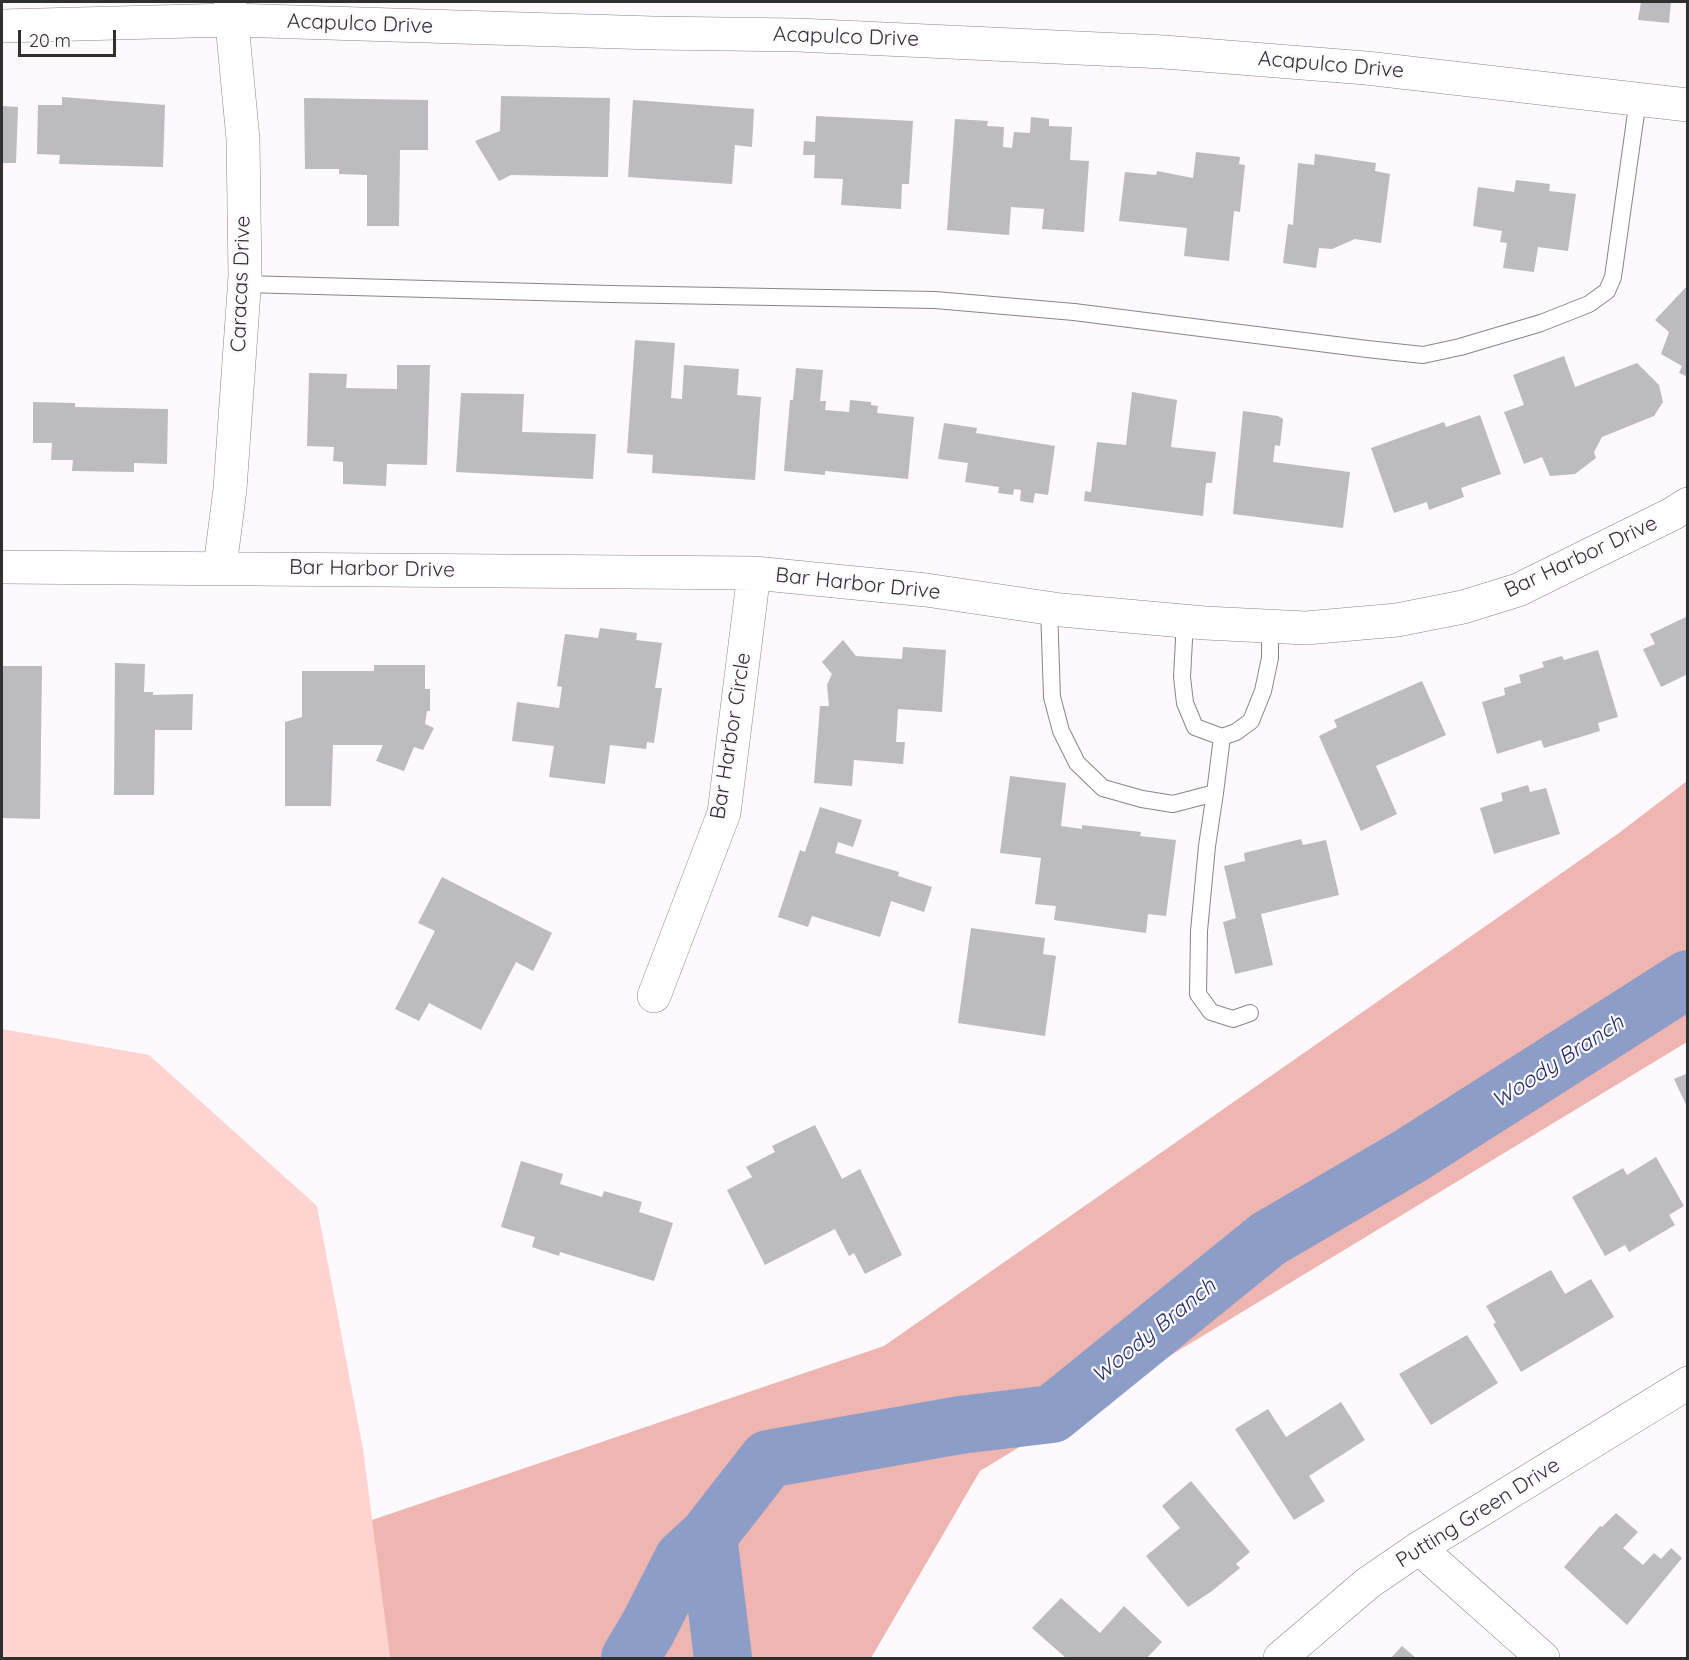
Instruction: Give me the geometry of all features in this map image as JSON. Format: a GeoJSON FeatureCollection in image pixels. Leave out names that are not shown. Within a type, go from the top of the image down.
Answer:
{"type":"FeatureCollection","features":[{"type":"Feature","properties":{"kind":"street","name":"Acapulco Drive"},"geometry":{"type":"LineString","coordinates":[[2,26],[230,11],[653,33],[798,34],[1164,51],[1366,68],[1688,105]]}},
{"type":"Feature","properties":{"kind":"street","name":"Caracas Drive"},"geometry":{"type":"LineString","coordinates":[[220,567],[230,489],[244,284],[243,139],[230,11]]}},
{"type":"Feature","properties":{"kind":"street","name":"Bar Harbor Drive"},"geometry":{"type":"LineString","coordinates":[[2,567],[754,573],[926,590],[1049,608],[1185,621],[1306,628],[1397,620],[1462,607],[1518,590],[1688,504]]}},
{"type":"Feature","properties":{"kind":"street","name":"Bar Harbor Circle"},"geometry":{"type":"LineString","coordinates":[[654,996],[724,813],[754,573]]}},
{"type":"Feature","properties":{"kind":"street","name":"Putting Green Drive"},"geometry":{"type":"LineString","coordinates":[[1280,1659],[1368,1583],[1419,1548],[1688,1383]]}},
{"type":"Feature","properties":{"kind":"street"},"geometry":{"type":"LineString","coordinates":[[1419,1548],[1543,1659]]}},
{"type":"Feature","properties":{"kind":"lane"},"geometry":{"type":"LineString","coordinates":[[244,284],[935,300],[1074,312],[1367,350],[1424,355],[1541,323],[1589,304],[1607,291],[1613,277],[1638,99]]}},
{"type":"Feature","properties":{"kind":"lane"},"geometry":{"type":"LineString","coordinates":[[1049,608],[1052,697],[1061,731],[1077,764],[1103,788],[1142,799],[1173,804],[1215,794]]}},
{"type":"Feature","properties":{"kind":"lane"},"geometry":{"type":"LineString","coordinates":[[1185,621],[1182,677],[1185,703],[1195,727],[1222,737],[1236,732],[1251,721],[1263,692],[1270,658],[1270,626]]}},
{"type":"Feature","properties":{"kind":"lane"},"geometry":{"type":"LineString","coordinates":[[1222,737],[1207,846],[1199,931],[1198,994],[1211,1012],[1233,1019],[1250,1013]]}},
{"type":"Feature","properties":{"kind":"shaded area"},"geometry":{"type":"Polygon","coordinates":[[[1687,781],[1687,1042],[980,1471],[871,1658],[390,1658],[372,1520],[884,1346],[1619,833],[1687,781]]]}},
{"type":"Feature","properties":{"kind":"shaded area"},"geometry":{"type":"Polygon","coordinates":[[[2,1029],[149,1055],[317,1206],[363,1449],[390,1658],[2,1658],[2,1029]]]}},
{"type":"Feature","properties":{"kind":"building"},"geometry":{"type":"Polygon","coordinates":[[[1641,2],[1671,2],[1669,23],[1638,20],[1641,2]]]}},
{"type":"Feature","properties":{"kind":"building"},"geometry":{"type":"Polygon","coordinates":[[[501,96],[610,98],[608,177],[511,175],[499,181],[475,141],[500,131],[501,96]]]}},
{"type":"Feature","properties":{"kind":"building"},"geometry":{"type":"Polygon","coordinates":[[[62,97],[165,105],[163,167],[59,164],[60,155],[37,154],[38,105],[62,105],[62,97]]]}},
{"type":"Feature","properties":{"kind":"building"},"geometry":{"type":"Polygon","coordinates":[[[304,98],[428,100],[428,150],[400,150],[399,226],[367,226],[367,175],[339,174],[339,169],[305,169],[304,98]]]}},
{"type":"Feature","properties":{"kind":"building"},"geometry":{"type":"Polygon","coordinates":[[[633,100],[754,109],[752,147],[735,145],[732,184],[628,177],[633,100]]]}},
{"type":"Feature","properties":{"kind":"building"},"geometry":{"type":"Polygon","coordinates":[[[2,106],[18,107],[16,163],[2,163],[2,106]]]}},
{"type":"Feature","properties":{"kind":"building"},"geometry":{"type":"Polygon","coordinates":[[[816,116],[913,121],[909,184],[902,184],[901,209],[841,205],[843,179],[814,178],[815,155],[803,155],[804,141],[815,142],[816,116]]]}},
{"type":"Feature","properties":{"kind":"building"},"geometry":{"type":"Polygon","coordinates":[[[1031,117],[1049,119],[1049,126],[1072,127],[1070,160],[1089,161],[1084,232],[1042,229],[1044,209],[1011,207],[1009,235],[947,230],[955,119],[988,121],[987,126],[1004,127],[1003,147],[1012,148],[1014,132],[1030,133],[1031,117]]]}},
{"type":"Feature","properties":{"kind":"building"},"geometry":{"type":"Polygon","coordinates":[[[1196,152],[1240,157],[1239,164],[1245,165],[1240,212],[1234,211],[1229,261],[1184,256],[1187,228],[1119,221],[1125,172],[1156,175],[1157,171],[1193,178],[1196,152]]]}},
{"type":"Feature","properties":{"kind":"building"},"geometry":{"type":"Polygon","coordinates":[[[1315,154],[1376,163],[1375,171],[1390,174],[1381,243],[1355,239],[1332,249],[1319,248],[1316,268],[1283,263],[1288,224],[1293,225],[1298,163],[1314,165],[1315,154]]]}},
{"type":"Feature","properties":{"kind":"building"},"geometry":{"type":"Polygon","coordinates":[[[1516,180],[1550,184],[1549,191],[1576,194],[1568,251],[1538,247],[1534,272],[1503,268],[1507,243],[1500,242],[1502,231],[1473,226],[1478,187],[1514,192],[1516,180]]]}},
{"type":"Feature","properties":{"kind":"building"},"geometry":{"type":"Polygon","coordinates":[[[1688,285],[1688,377],[1679,373],[1682,366],[1661,354],[1669,332],[1655,320],[1688,285]]]}},
{"type":"Feature","properties":{"kind":"building"},"geometry":{"type":"Polygon","coordinates":[[[635,340],[675,343],[671,398],[682,399],[684,365],[739,369],[737,395],[761,397],[755,480],[652,473],[653,455],[627,453],[635,340]]]}},
{"type":"Feature","properties":{"kind":"building"},"geometry":{"type":"Polygon","coordinates":[[[1564,356],[1575,387],[1637,363],[1659,385],[1663,402],[1654,416],[1602,437],[1594,452],[1596,458],[1575,474],[1550,476],[1542,457],[1524,464],[1504,412],[1524,405],[1513,375],[1564,356]]]}},
{"type":"Feature","properties":{"kind":"building"},"geometry":{"type":"Polygon","coordinates":[[[397,365],[430,365],[427,465],[387,464],[386,486],[343,484],[343,462],[333,461],[334,447],[307,446],[309,373],[347,374],[346,388],[397,389],[397,365]]]}},
{"type":"Feature","properties":{"kind":"building"},"geometry":{"type":"Polygon","coordinates":[[[796,368],[823,370],[820,401],[826,401],[825,410],[849,412],[850,400],[871,402],[871,405],[878,406],[877,413],[914,417],[908,479],[825,471],[825,475],[784,471],[790,400],[793,400],[796,368]]]}},
{"type":"Feature","properties":{"kind":"building"},"geometry":{"type":"Polygon","coordinates":[[[1132,392],[1177,400],[1171,447],[1216,452],[1212,483],[1206,483],[1203,516],[1084,501],[1085,491],[1091,492],[1097,442],[1126,445],[1132,392]]]}},
{"type":"Feature","properties":{"kind":"building"},"geometry":{"type":"Polygon","coordinates":[[[461,393],[524,394],[522,432],[596,434],[593,479],[456,472],[461,393]]]}},
{"type":"Feature","properties":{"kind":"building"},"geometry":{"type":"Polygon","coordinates":[[[33,402],[75,403],[75,407],[168,409],[167,464],[134,463],[134,472],[72,471],[73,460],[51,460],[52,443],[33,443],[33,402]]]}},
{"type":"Feature","properties":{"kind":"building"},"geometry":{"type":"Polygon","coordinates":[[[1243,411],[1278,416],[1283,419],[1280,446],[1275,445],[1273,462],[1350,472],[1343,528],[1233,514],[1243,411]]]}},
{"type":"Feature","properties":{"kind":"building"},"geometry":{"type":"Polygon","coordinates":[[[1480,415],[1501,474],[1461,488],[1464,497],[1429,510],[1427,502],[1394,513],[1371,448],[1444,422],[1446,427],[1480,415]]]}},
{"type":"Feature","properties":{"kind":"building"},"geometry":{"type":"Polygon","coordinates":[[[944,423],[977,428],[976,433],[1055,446],[1048,495],[1035,493],[1033,503],[1020,501],[1021,490],[1014,489],[1013,495],[998,493],[999,487],[965,482],[968,463],[938,459],[944,423]]]}},
{"type":"Feature","properties":{"kind":"building"},"geometry":{"type":"Polygon","coordinates":[[[1688,616],[1688,678],[1686,675],[1661,687],[1643,649],[1655,644],[1650,634],[1688,616]]]}},
{"type":"Feature","properties":{"kind":"building"},"geometry":{"type":"Polygon","coordinates":[[[600,628],[637,633],[636,640],[662,643],[655,688],[662,688],[654,743],[647,742],[646,749],[610,745],[605,784],[549,777],[554,746],[512,741],[517,702],[559,708],[562,687],[557,686],[565,634],[598,638],[600,628]]]}},
{"type":"Feature","properties":{"kind":"building"},"geometry":{"type":"Polygon","coordinates":[[[843,640],[856,656],[902,659],[903,647],[946,650],[942,712],[898,709],[896,742],[905,742],[903,764],[854,760],[852,786],[814,783],[820,706],[829,706],[827,685],[832,674],[822,662],[843,640]]]}},
{"type":"Feature","properties":{"kind":"building"},"geometry":{"type":"Polygon","coordinates":[[[1598,650],[1618,717],[1598,723],[1600,731],[1544,748],[1541,740],[1497,754],[1482,702],[1505,695],[1504,688],[1521,683],[1519,675],[1544,667],[1542,662],[1562,656],[1564,660],[1598,650]]]}},
{"type":"Feature","properties":{"kind":"building"},"geometry":{"type":"Polygon","coordinates":[[[115,663],[145,664],[144,692],[153,692],[153,695],[193,694],[192,730],[155,730],[154,795],[114,795],[115,663]]]}},
{"type":"Feature","properties":{"kind":"building"},"geometry":{"type":"Polygon","coordinates":[[[374,665],[425,665],[425,689],[430,689],[430,711],[427,711],[425,724],[434,728],[423,750],[414,747],[404,771],[376,761],[383,745],[333,745],[331,806],[285,806],[285,722],[302,717],[302,671],[374,671],[374,665]]]}},
{"type":"Feature","properties":{"kind":"building"},"geometry":{"type":"Polygon","coordinates":[[[2,666],[42,666],[40,819],[2,818],[2,666]]]}},
{"type":"Feature","properties":{"kind":"building"},"geometry":{"type":"Polygon","coordinates":[[[1422,681],[1446,735],[1376,766],[1397,814],[1361,831],[1319,736],[1337,727],[1334,720],[1422,681]]]}},
{"type":"Feature","properties":{"kind":"building"},"geometry":{"type":"Polygon","coordinates":[[[1010,776],[1066,783],[1061,826],[1082,829],[1082,825],[1141,832],[1140,836],[1176,840],[1166,916],[1148,914],[1146,933],[1054,920],[1056,906],[1035,904],[1041,858],[1000,853],[1010,776]]]}},
{"type":"Feature","properties":{"kind":"building"},"geometry":{"type":"Polygon","coordinates":[[[1528,785],[1530,792],[1546,788],[1560,834],[1494,854],[1480,808],[1503,801],[1501,793],[1528,785]]]}},
{"type":"Feature","properties":{"kind":"building"},"geometry":{"type":"Polygon","coordinates":[[[820,807],[862,820],[853,847],[838,842],[835,853],[899,872],[898,876],[932,887],[924,912],[891,901],[880,937],[812,916],[808,927],[778,917],[800,850],[805,852],[820,807]]]}},
{"type":"Feature","properties":{"kind":"building"},"geometry":{"type":"Polygon","coordinates":[[[1301,839],[1303,845],[1326,840],[1339,895],[1261,914],[1273,965],[1235,974],[1223,922],[1236,918],[1224,866],[1245,861],[1244,853],[1301,839]]]}},
{"type":"Feature","properties":{"kind":"building"},"geometry":{"type":"Polygon","coordinates":[[[442,877],[552,933],[533,971],[516,962],[481,1030],[429,1003],[419,1021],[395,1009],[435,931],[418,923],[442,877]]]}},
{"type":"Feature","properties":{"kind":"building"},"geometry":{"type":"Polygon","coordinates":[[[971,928],[1045,938],[1043,954],[1056,956],[1045,1036],[958,1023],[971,928]]]}},
{"type":"Feature","properties":{"kind":"building"},"geometry":{"type":"Polygon","coordinates":[[[1688,1073],[1688,1109],[1674,1079],[1688,1073]]]}},
{"type":"Feature","properties":{"kind":"building"},"geometry":{"type":"Polygon","coordinates":[[[815,1125],[842,1179],[860,1169],[902,1255],[865,1274],[854,1253],[849,1256],[835,1229],[765,1265],[727,1190],[752,1177],[746,1167],[775,1152],[772,1146],[815,1125]]]}},
{"type":"Feature","properties":{"kind":"building"},"geometry":{"type":"Polygon","coordinates":[[[1656,1157],[1684,1206],[1669,1215],[1675,1225],[1629,1252],[1625,1245],[1605,1256],[1572,1197],[1623,1168],[1627,1175],[1656,1157]]]}},
{"type":"Feature","properties":{"kind":"building"},"geometry":{"type":"Polygon","coordinates":[[[521,1161],[563,1174],[560,1184],[602,1197],[604,1191],[642,1202],[639,1212],[673,1223],[654,1281],[560,1252],[559,1256],[532,1247],[535,1237],[501,1227],[521,1161]]]}},
{"type":"Feature","properties":{"kind":"building"},"geometry":{"type":"Polygon","coordinates":[[[1551,1270],[1565,1294],[1591,1279],[1614,1317],[1521,1372],[1493,1324],[1496,1323],[1486,1306],[1551,1270]]]}},
{"type":"Feature","properties":{"kind":"building"},"geometry":{"type":"Polygon","coordinates":[[[1467,1335],[1498,1383],[1431,1425],[1399,1374],[1467,1335]]]}},
{"type":"Feature","properties":{"kind":"building"},"geometry":{"type":"Polygon","coordinates":[[[1341,1402],[1365,1440],[1309,1476],[1325,1501],[1294,1520],[1235,1429],[1268,1409],[1286,1437],[1341,1402]]]}},
{"type":"Feature","properties":{"kind":"building"},"geometry":{"type":"Polygon","coordinates":[[[1191,1481],[1250,1552],[1236,1564],[1240,1568],[1188,1607],[1146,1556],[1180,1528],[1162,1506],[1191,1481]]]}},
{"type":"Feature","properties":{"kind":"building"},"geometry":{"type":"Polygon","coordinates":[[[1616,1513],[1638,1532],[1623,1548],[1643,1565],[1654,1553],[1661,1559],[1671,1548],[1682,1558],[1627,1625],[1564,1567],[1600,1526],[1602,1527],[1616,1513]]]}},
{"type":"Feature","properties":{"kind":"building"},"geometry":{"type":"Polygon","coordinates":[[[1061,1598],[1100,1633],[1124,1606],[1162,1642],[1147,1658],[1066,1658],[1032,1628],[1061,1598]]]}},
{"type":"Feature","properties":{"kind":"building"},"geometry":{"type":"Polygon","coordinates":[[[1402,1646],[1416,1658],[1391,1658],[1402,1646]]]}},
{"type":"Feature","properties":{"kind":"waterway","name":"Woody Branch"},"geometry":{"type":"LineString","coordinates":[[630,1658],[683,1559],[708,1536],[768,1459],[960,1425],[1052,1414],[1268,1239],[1410,1156],[1688,979]]}},
{"type":"Feature","properties":{"kind":"waterway","name":"Woody Branch"},"geometry":{"type":"LineString","coordinates":[[708,1536],[723,1658]]}}]}
